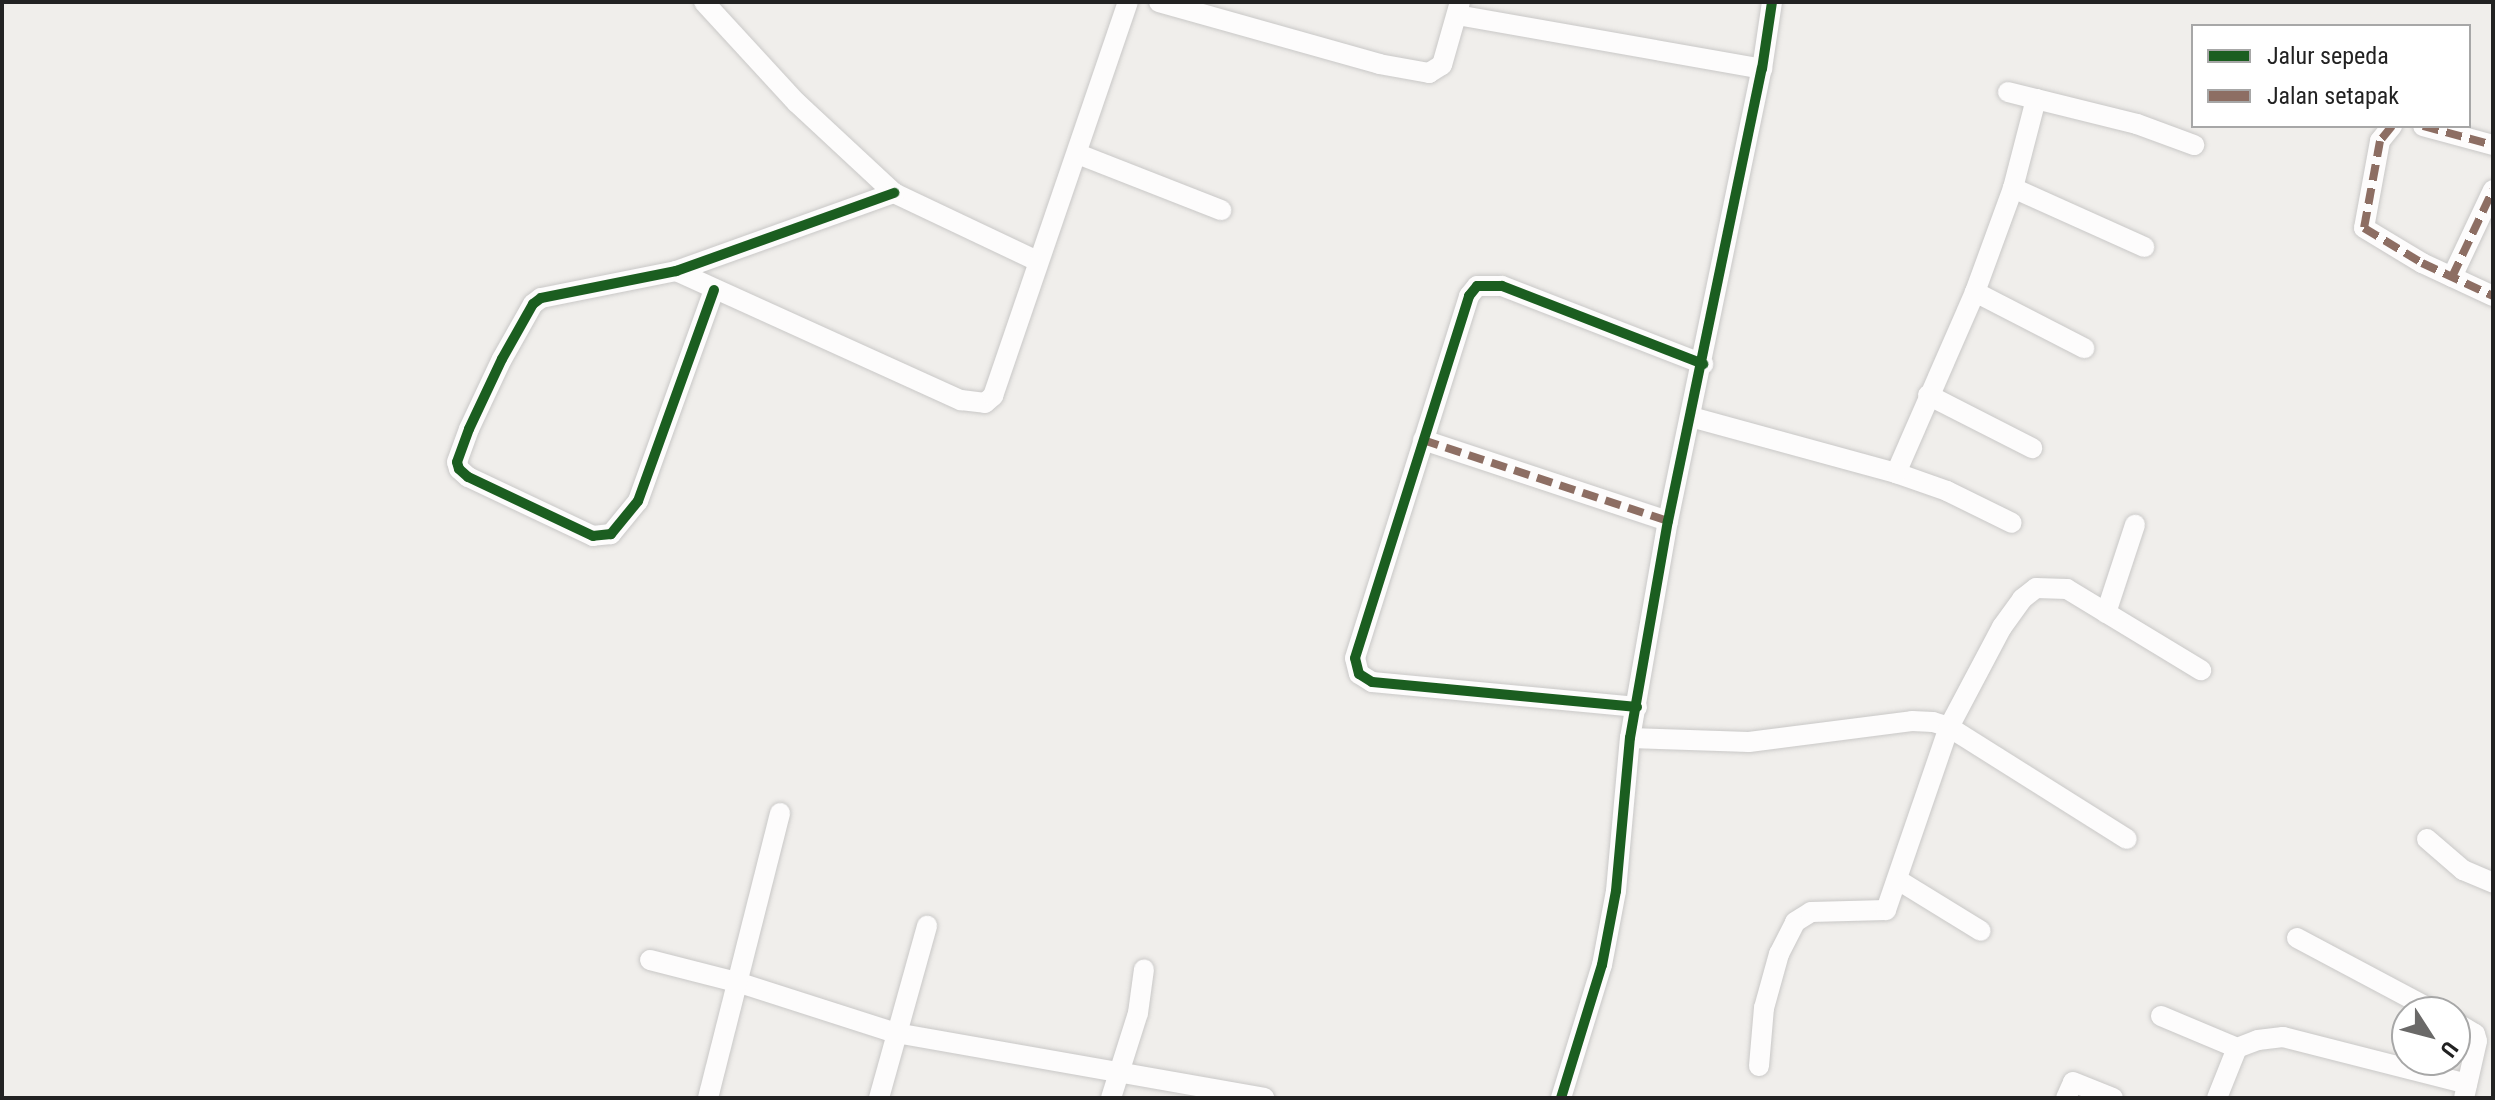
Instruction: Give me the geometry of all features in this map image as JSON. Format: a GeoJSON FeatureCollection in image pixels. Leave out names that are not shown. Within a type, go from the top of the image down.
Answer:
{"type":"FeatureCollection","features":[{"type":"Feature","properties":{"kind":"street"},"geometry":{"type":"LineString","coordinates":[[704,2],[797,103],[894,193],[1037,261]]}},
{"type":"Feature","properties":{"kind":"street"},"geometry":{"type":"LineString","coordinates":[[676,271],[961,400],[985,403],[993,396],[1128,2]]}},
{"type":"Feature","properties":{"kind":"street"},"geometry":{"type":"LineString","coordinates":[[1159,2],[1379,64],[1429,73],[1438,71],[1442,65],[1459,9],[1762,69]]}},
{"type":"Feature","properties":{"kind":"street"},"geometry":{"type":"LineString","coordinates":[[1561,1098],[1602,965],[1616,891],[1630,738],[1668,521],[1703,364],[1762,69],[1772,2]]}},
{"type":"Feature","properties":{"kind":"street"},"geometry":{"type":"LineString","coordinates":[[2008,92],[2137,124],[2194,145]]}},
{"type":"Feature","properties":{"kind":"street"},"geometry":{"type":"LineString","coordinates":[[1896,473],[1975,292],[2013,188],[2036,99]]}},
{"type":"Feature","properties":{"kind":"street"},"geometry":{"type":"LineString","coordinates":[[2390,128],[2380,141],[2364,228],[2373,237],[2493,296]]}},
{"type":"Feature","properties":{"kind":"street"},"geometry":{"type":"LineString","coordinates":[[2430,128],[2493,145]]}},
{"type":"Feature","properties":{"kind":"street"},"geometry":{"type":"LineString","coordinates":[[1078,154],[1221,210]]}},
{"type":"Feature","properties":{"kind":"street"},"geometry":{"type":"LineString","coordinates":[[2013,188],[2144,247]]}},
{"type":"Feature","properties":{"kind":"street"},"geometry":{"type":"LineString","coordinates":[[2452,277],[2493,190]]}},
{"type":"Feature","properties":{"kind":"street"},"geometry":{"type":"LineString","coordinates":[[714,290],[638,501],[611,534],[593,536],[468,477],[459,469],[457,462],[469,429],[533,304],[550,293],[676,271],[894,193]]}},
{"type":"Feature","properties":{"kind":"street"},"geometry":{"type":"LineString","coordinates":[[1637,707],[1372,682],[1359,674],[1355,658],[1469,296],[1477,286],[1502,286],[1703,364]]}},
{"type":"Feature","properties":{"kind":"street"},"geometry":{"type":"LineString","coordinates":[[1975,292],[2084,348]]}},
{"type":"Feature","properties":{"kind":"street"},"geometry":{"type":"LineString","coordinates":[[1928,395],[2032,448]]}},
{"type":"Feature","properties":{"kind":"street"},"geometry":{"type":"LineString","coordinates":[[1691,417],[1896,473],[1947,491],[2012,523]]}},
{"type":"Feature","properties":{"kind":"street"},"geometry":{"type":"LineString","coordinates":[[1423,440],[1668,521]]}},
{"type":"Feature","properties":{"kind":"street"},"geometry":{"type":"LineString","coordinates":[[2106,613],[2135,525]]}},
{"type":"Feature","properties":{"kind":"street"},"geometry":{"type":"LineString","coordinates":[[1759,1066],[1764,1008],[1779,954],[1795,922],[1811,912],[1886,910],[1949,727],[2002,627],[2022,599],[2036,588],[2067,589],[2201,670]]}},
{"type":"Feature","properties":{"kind":"street"},"geometry":{"type":"LineString","coordinates":[[1630,738],[1749,742],[1912,721],[1949,727],[2127,839]]}},
{"type":"Feature","properties":{"kind":"street"},"geometry":{"type":"LineString","coordinates":[[708,1098],[740,983],[780,813]]}},
{"type":"Feature","properties":{"kind":"street"},"geometry":{"type":"LineString","coordinates":[[2427,839],[2463,870],[2493,883]]}},
{"type":"Feature","properties":{"kind":"street"},"geometry":{"type":"LineString","coordinates":[[1898,880],[1981,931]]}},
{"type":"Feature","properties":{"kind":"street"},"geometry":{"type":"LineString","coordinates":[[879,1098],[927,926]]}},
{"type":"Feature","properties":{"kind":"street"},"geometry":{"type":"LineString","coordinates":[[2297,938],[2406,996]]}},
{"type":"Feature","properties":{"kind":"street"},"geometry":{"type":"LineString","coordinates":[[650,960],[740,983],[896,1033],[1264,1098]]}},
{"type":"Feature","properties":{"kind":"street"},"geometry":{"type":"LineString","coordinates":[[1111,1098],[1138,1013],[1144,969]]}},
{"type":"Feature","properties":{"kind":"street"},"geometry":{"type":"LineString","coordinates":[[2161,1016],[2237,1048],[2258,1040],[2283,1037],[2466,1091]]}},
{"type":"Feature","properties":{"kind":"street"},"geometry":{"type":"LineString","coordinates":[[2471,1032],[2477,1041],[2471,1068]]}},
{"type":"Feature","properties":{"kind":"street"},"geometry":{"type":"LineString","coordinates":[[2217,1098],[2237,1048]]}},
{"type":"Feature","properties":{"kind":"street"},"geometry":{"type":"LineString","coordinates":[[2066,1098],[2073,1082],[2113,1098]]}},
{"type":"Feature","properties":{"kind":"marked path"},"geometry":{"type":"LineString","coordinates":[[2390,128],[2380,141],[2364,228],[2422,263],[2493,296]]}},
{"type":"Feature","properties":{"kind":"marked path"},"geometry":{"type":"LineString","coordinates":[[2430,128],[2493,145]]}},
{"type":"Feature","properties":{"kind":"marked path"},"geometry":{"type":"LineString","coordinates":[[2452,277],[2493,190]]}},
{"type":"Feature","properties":{"kind":"marked path"},"geometry":{"type":"LineString","coordinates":[[1423,440],[1668,521]]}},
{"type":"Feature","properties":{"kind":"cycle path"},"geometry":{"type":"LineString","coordinates":[[1561,1098],[1602,965],[1616,891],[1630,738],[1668,521],[1762,69],[1772,2]]}},
{"type":"Feature","properties":{"kind":"cycle path"},"geometry":{"type":"LineString","coordinates":[[714,290],[638,501],[611,534],[593,536],[468,477],[459,469],[457,462],[469,429],[502,359],[533,304],[541,298],[676,271],[894,193]]}},
{"type":"Feature","properties":{"kind":"cycle path"},"geometry":{"type":"LineString","coordinates":[[1637,707],[1372,682],[1359,674],[1355,658],[1469,296],[1477,286],[1502,286],[1703,364]]}}]}
